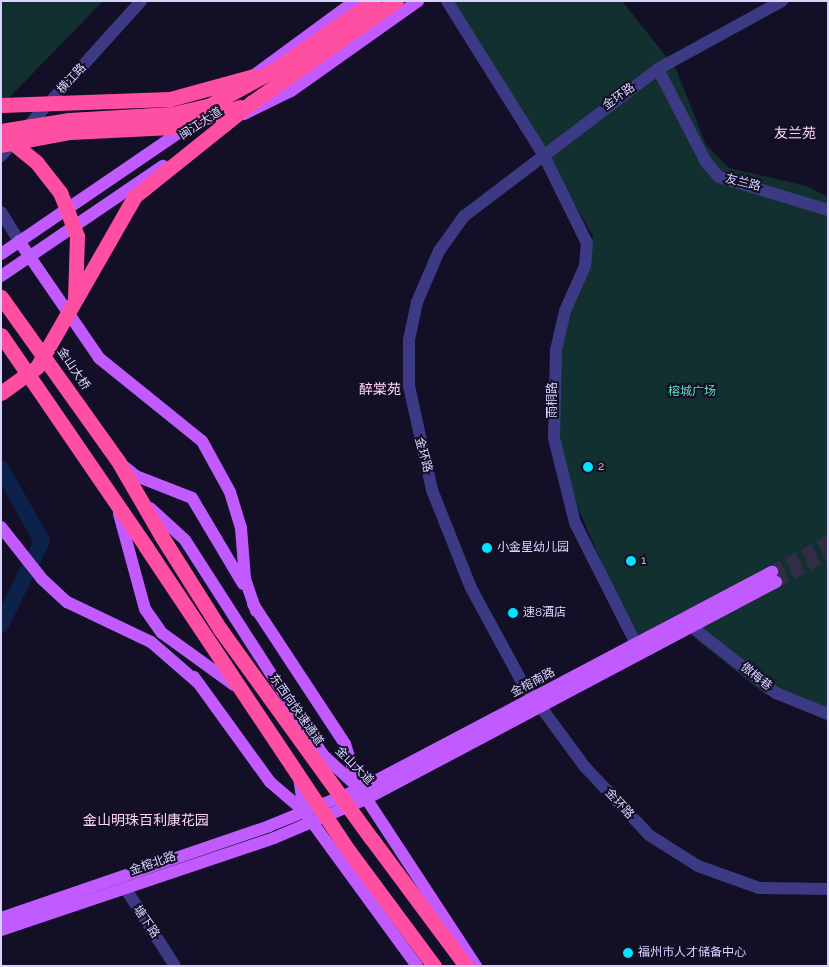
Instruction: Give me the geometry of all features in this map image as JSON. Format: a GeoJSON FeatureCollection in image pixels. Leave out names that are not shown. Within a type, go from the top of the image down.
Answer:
{"type":"FeatureCollection","features":[{"type":"Feature","properties":{"kind":"highway"},"geometry":{"type":"LineString","coordinates":[[1,132],[69,120],[172,114],[210,105],[274,70],[374,1]]}},
{"type":"Feature","properties":{"kind":"highway"},"geometry":{"type":"LineString","coordinates":[[1,393],[37,367],[74,308],[117,222],[135,196],[251,103],[396,1]]}},
{"type":"Feature","properties":{"kind":"highway"},"geometry":{"type":"LineString","coordinates":[[1,105],[170,99],[274,70]]}},
{"type":"Feature","properties":{"kind":"highway"},"geometry":{"type":"LineString","coordinates":[[1,146],[70,132],[172,127],[215,118],[251,103]]}},
{"type":"Feature","properties":{"kind":"highway"},"geometry":{"type":"LineString","coordinates":[[1,132],[36,162],[60,192],[78,236],[74,308]]}},
{"type":"Feature","properties":{"kind":"highway","name":"金山大桥"},"geometry":{"type":"LineString","coordinates":[[1,297],[118,461]]}},
{"type":"Feature","properties":{"kind":"highway"},"geometry":{"type":"LineString","coordinates":[[1,336],[146,547],[348,850],[434,966]]}},
{"type":"Feature","properties":{"kind":"highway","name":"东西向快速通道"},"geometry":{"type":"LineString","coordinates":[[118,461],[162,537],[220,629],[307,752],[466,966]]}},
{"type":"Feature","properties":{"kind":"main road","name":"闽江大道"},"geometry":{"type":"LineString","coordinates":[[1,254],[212,110],[272,58],[355,1]]}},
{"type":"Feature","properties":{"kind":"main road","name":"闽江大道"},"geometry":{"type":"LineString","coordinates":[[1,276],[222,124],[292,91],[418,1]]}},
{"type":"Feature","properties":{"kind":"main road"},"geometry":{"type":"LineString","coordinates":[[20,241],[99,358],[202,441],[230,492],[241,528],[245,579],[256,611]]}},
{"type":"Feature","properties":{"kind":"main road"},"geometry":{"type":"LineString","coordinates":[[118,461],[136,476],[192,498],[256,611],[345,744],[363,794]]}},
{"type":"Feature","properties":{"kind":"main road","name":"金山大道"},"geometry":{"type":"LineString","coordinates":[[137,493],[185,540],[323,755],[363,794],[476,966]]}},
{"type":"Feature","properties":{"kind":"main road"},"geometry":{"type":"LineString","coordinates":[[115,502],[129,542],[133,578],[145,608],[270,782],[304,812],[313,823],[417,966]]}},
{"type":"Feature","properties":{"kind":"main road"},"geometry":{"type":"LineString","coordinates":[[1,527],[21,555],[42,579],[67,602],[151,642],[197,682]]}},
{"type":"Feature","properties":{"kind":"main road","name":"金榕南路"},"geometry":{"type":"LineString","coordinates":[[313,823],[363,794],[537,703],[692,626],[774,577],[636,644],[537,703]]}},
{"type":"Feature","properties":{"kind":"main road"},"geometry":{"type":"LineString","coordinates":[[162,633],[226,677],[258,709],[298,766],[304,812]]}},
{"type":"Feature","properties":{"kind":"main road","name":"金榕南路"},"geometry":{"type":"LineString","coordinates":[[304,812],[363,794]]}},
{"type":"Feature","properties":{"kind":"main road","name":"金榕北路"},"geometry":{"type":"LineString","coordinates":[[1,930],[304,812]]}},
{"type":"Feature","properties":{"kind":"main road","name":"金榕北路"},"geometry":{"type":"LineString","coordinates":[[1,918],[313,823]]}},
{"type":"Feature","properties":{"kind":"street","name":"横江路"},"geometry":{"type":"LineString","coordinates":[[1,156],[141,1]]}},
{"type":"Feature","properties":{"kind":"street","name":"雨桐路"},"geometry":{"type":"LineString","coordinates":[[447,1],[543,154],[583,233],[587,250],[561,322],[555,358],[553,417],[558,460],[579,534],[636,644]]}},
{"type":"Feature","properties":{"kind":"street","name":"金环路"},"geometry":{"type":"LineString","coordinates":[[782,1],[658,69],[486,196],[446,238],[417,302],[408,353],[414,420],[444,523],[481,609],[537,703],[607,792],[670,850],[712,873],[759,888],[828,889]]}},
{"type":"Feature","properties":{"kind":"street","name":"友兰路"},"geometry":{"type":"LineString","coordinates":[[658,69],[706,162],[719,177],[828,210]]}},
{"type":"Feature","properties":{"kind":"street"},"geometry":{"type":"LineString","coordinates":[[1,212],[20,241]]}},
{"type":"Feature","properties":{"kind":"street","name":"傲梅巷"},"geometry":{"type":"LineString","coordinates":[[692,626],[776,693],[828,714]]}},
{"type":"Feature","properties":{"kind":"street","name":"塘下路"},"geometry":{"type":"LineString","coordinates":[[121,883],[176,966]]}},
{"type":"Feature","properties":{"kind":"green space"},"geometry":{"type":"Polygon","coordinates":[[[1,1],[103,1],[1,106],[1,1]]]}},
{"type":"Feature","properties":{"kind":"green space","name":"榕城广场"},"geometry":{"type":"Polygon","coordinates":[[[451,1],[622,1],[676,69],[706,145],[729,168],[807,186],[828,197],[828,721],[765,694],[698,641],[683,611],[639,636],[605,570],[574,499],[559,440],[561,336],[584,278],[593,236],[497,70],[451,1]]]}},
{"type":"Feature","properties":{"kind":"waterway"},"geometry":{"type":"LineString","coordinates":[[1,468],[42,541],[1,625]]}},
{"type":"Feature","properties":{"kind":"tunnel"},"geometry":{"type":"LineString","coordinates":[[772,572],[828,542]]}},
{"type":"Feature","properties":{"kind":"tunnel"},"geometry":{"type":"LineString","coordinates":[[776,582],[828,554]]}},
{"type":"Feature","properties":{"kind":"place","name":"2"},"geometry":{"type":"Point","coordinates":[588,467]}},
{"type":"Feature","properties":{"kind":"place","name":"小金星幼儿园"},"geometry":{"type":"Point","coordinates":[487,548]}},
{"type":"Feature","properties":{"kind":"place","name":"1"},"geometry":{"type":"Point","coordinates":[631,561]}},
{"type":"Feature","properties":{"kind":"place","name":"速8酒店"},"geometry":{"type":"Point","coordinates":[513,613]}},
{"type":"Feature","properties":{"kind":"place","name":"福州市人才储备中心"},"geometry":{"type":"Point","coordinates":[628,953]}},
{"type":"Feature","properties":{"kind":"district","name":"友兰苑"},"geometry":{"type":"Point","coordinates":[795,133]}},
{"type":"Feature","properties":{"kind":"district","name":"醉棠苑"},"geometry":{"type":"Point","coordinates":[380,389]}},
{"type":"Feature","properties":{"kind":"district","name":"金山明珠百利康花园"},"geometry":{"type":"Point","coordinates":[146,820]}}]}
